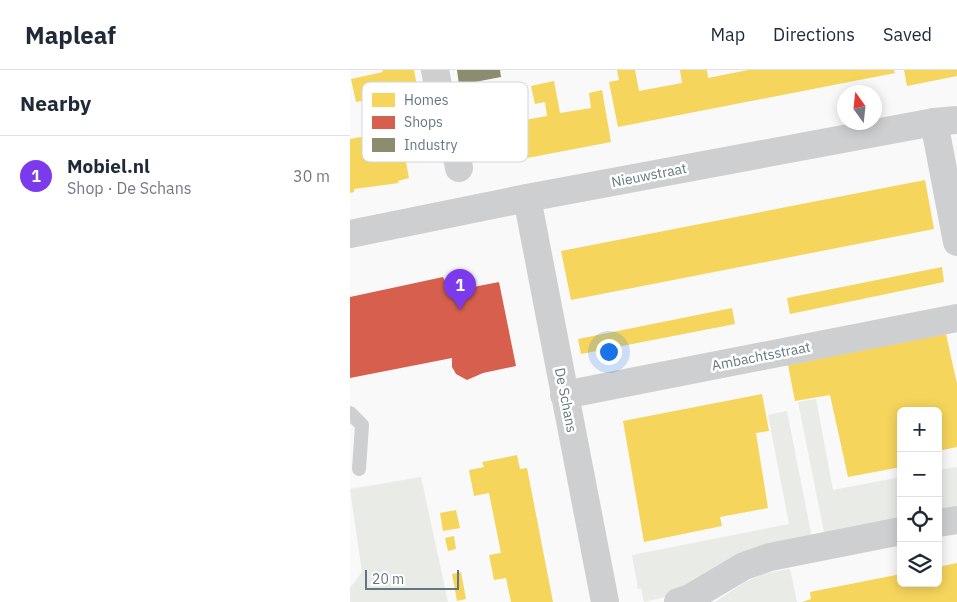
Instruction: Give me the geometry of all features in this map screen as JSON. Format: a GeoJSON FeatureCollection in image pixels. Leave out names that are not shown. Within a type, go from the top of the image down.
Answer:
{"type":"FeatureCollection","features":[{"type":"Feature","properties":{"kind":"street"},"geometry":{"type":"LineString","coordinates":[[949,120],[957,242]]}},
{"type":"Feature","properties":{"kind":"street","name":"Nieuwstraat"},"geometry":{"type":"LineString","coordinates":[[350,234],[527,198],[949,120]]}},
{"type":"Feature","properties":{"kind":"street"},"geometry":{"type":"LineString","coordinates":[[458,162],[459,168]]}},
{"type":"Feature","properties":{"kind":"street","name":"De Schans"},"geometry":{"type":"LineString","coordinates":[[527,198],[605,602]]}},
{"type":"Feature","properties":{"kind":"street","name":"Ambachtsstraat"},"geometry":{"type":"LineString","coordinates":[[564,395],[957,318]]}},
{"type":"Feature","properties":{"kind":"street"},"geometry":{"type":"LineString","coordinates":[[942,522],[957,520]]}},
{"type":"Feature","properties":{"kind":"street"},"geometry":{"type":"LineString","coordinates":[[678,602],[690,598],[744,566],[770,556],[897,532]]}},
{"type":"Feature","properties":{"kind":"lane"},"geometry":{"type":"LineString","coordinates":[[350,413],[362,425],[359,469]]}},
{"type":"Feature","properties":{"kind":"shaded area"},"geometry":{"type":"Polygon","coordinates":[[[816,399],[833,490],[897,478],[897,523],[825,537],[798,402],[816,399]]]}},
{"type":"Feature","properties":{"kind":"shaded area"},"geometry":{"type":"Polygon","coordinates":[[[787,411],[812,538],[678,594],[644,602],[641,588],[638,589],[632,555],[789,524],[768,415],[787,411]]]}},
{"type":"Feature","properties":{"kind":"shaded area"},"geometry":{"type":"Polygon","coordinates":[[[957,467],[957,511],[942,513],[942,469],[957,467]]]}},
{"type":"Feature","properties":{"kind":"shaded area"},"geometry":{"type":"Polygon","coordinates":[[[421,477],[448,602],[350,602],[350,588],[362,572],[350,489],[421,477]]]}},
{"type":"Feature","properties":{"kind":"shaded area"},"geometry":{"type":"Polygon","coordinates":[[[790,569],[797,602],[715,602],[745,582],[766,573],[790,569]]]}},
{"type":"Feature","properties":{"kind":"building: Homes"},"geometry":{"type":"Polygon","coordinates":[[[382,70],[414,70],[416,82],[362,82],[362,101],[356,102],[351,79],[383,72],[382,70]]]}},
{"type":"Feature","properties":{"kind":"building: Homes"},"geometry":{"type":"Polygon","coordinates":[[[617,70],[635,70],[639,91],[682,83],[680,70],[707,70],[708,78],[748,70],[894,70],[895,73],[618,127],[609,82],[619,80],[617,70]]]}},
{"type":"Feature","properties":{"kind":"building: Homes"},"geometry":{"type":"Polygon","coordinates":[[[904,70],[957,70],[957,76],[907,86],[904,70]]]}},
{"type":"Feature","properties":{"kind":"building: Homes"},"geometry":{"type":"Polygon","coordinates":[[[554,81],[560,113],[591,108],[589,93],[602,90],[611,142],[528,158],[528,119],[547,116],[545,102],[535,104],[531,86],[554,81]]]}},
{"type":"Feature","properties":{"kind":"building: Homes"},"geometry":{"type":"Polygon","coordinates":[[[362,137],[362,162],[406,162],[409,178],[398,181],[399,183],[354,189],[354,192],[350,193],[350,139],[362,137]]]}},
{"type":"Feature","properties":{"kind":"building: Homes"},"geometry":{"type":"Polygon","coordinates":[[[925,180],[934,229],[571,300],[561,251],[925,180]]]}},
{"type":"Feature","properties":{"kind":"building: Homes"},"geometry":{"type":"Polygon","coordinates":[[[942,267],[944,282],[790,314],[787,298],[942,267]]]}},
{"type":"Feature","properties":{"kind":"building: Homes"},"geometry":{"type":"Polygon","coordinates":[[[732,308],[735,324],[581,354],[578,339],[732,308]]]}},
{"type":"Feature","properties":{"kind":"building: Homes"},"geometry":{"type":"Polygon","coordinates":[[[946,334],[957,384],[957,447],[942,450],[942,407],[897,407],[897,468],[848,477],[830,395],[795,401],[788,365],[946,334]]]}},
{"type":"Feature","properties":{"kind":"building: Homes"},"geometry":{"type":"Polygon","coordinates":[[[762,394],[769,431],[756,433],[768,508],[720,517],[722,526],[644,542],[623,421],[762,394]]]}},
{"type":"Feature","properties":{"kind":"building: Homes"},"geometry":{"type":"Polygon","coordinates":[[[517,455],[520,469],[527,468],[553,602],[511,602],[506,578],[494,580],[489,555],[501,553],[489,493],[474,496],[469,470],[484,467],[482,462],[517,455]]]}},
{"type":"Feature","properties":{"kind":"building: Homes"},"geometry":{"type":"Polygon","coordinates":[[[456,510],[460,528],[443,531],[440,513],[456,510]]]}},
{"type":"Feature","properties":{"kind":"building: Homes"},"geometry":{"type":"Polygon","coordinates":[[[454,536],[456,549],[448,551],[445,538],[454,536]]]}},
{"type":"Feature","properties":{"kind":"building: Homes"},"geometry":{"type":"Polygon","coordinates":[[[957,563],[957,602],[802,602],[811,599],[810,592],[897,575],[897,587],[942,587],[942,566],[957,563]]]}},
{"type":"Feature","properties":{"kind":"building: Homes"},"geometry":{"type":"Polygon","coordinates":[[[461,572],[466,599],[457,601],[452,574],[461,572]]]}},
{"type":"Feature","properties":{"kind":"building: Shops"},"geometry":{"type":"Polygon","coordinates":[[[443,277],[451,292],[458,286],[463,289],[499,282],[516,366],[483,373],[467,380],[456,374],[452,367],[452,358],[350,378],[350,297],[443,277]]]}},
{"type":"Feature","properties":{"kind":"building: Industry"},"geometry":{"type":"Polygon","coordinates":[[[457,70],[500,70],[501,77],[475,82],[459,82],[457,70]]]}},
{"type":"Feature","properties":{"kind":"place","name":"Mobiel.nl"},"geometry":{"type":"Point","coordinates":[460,310]}}]}
